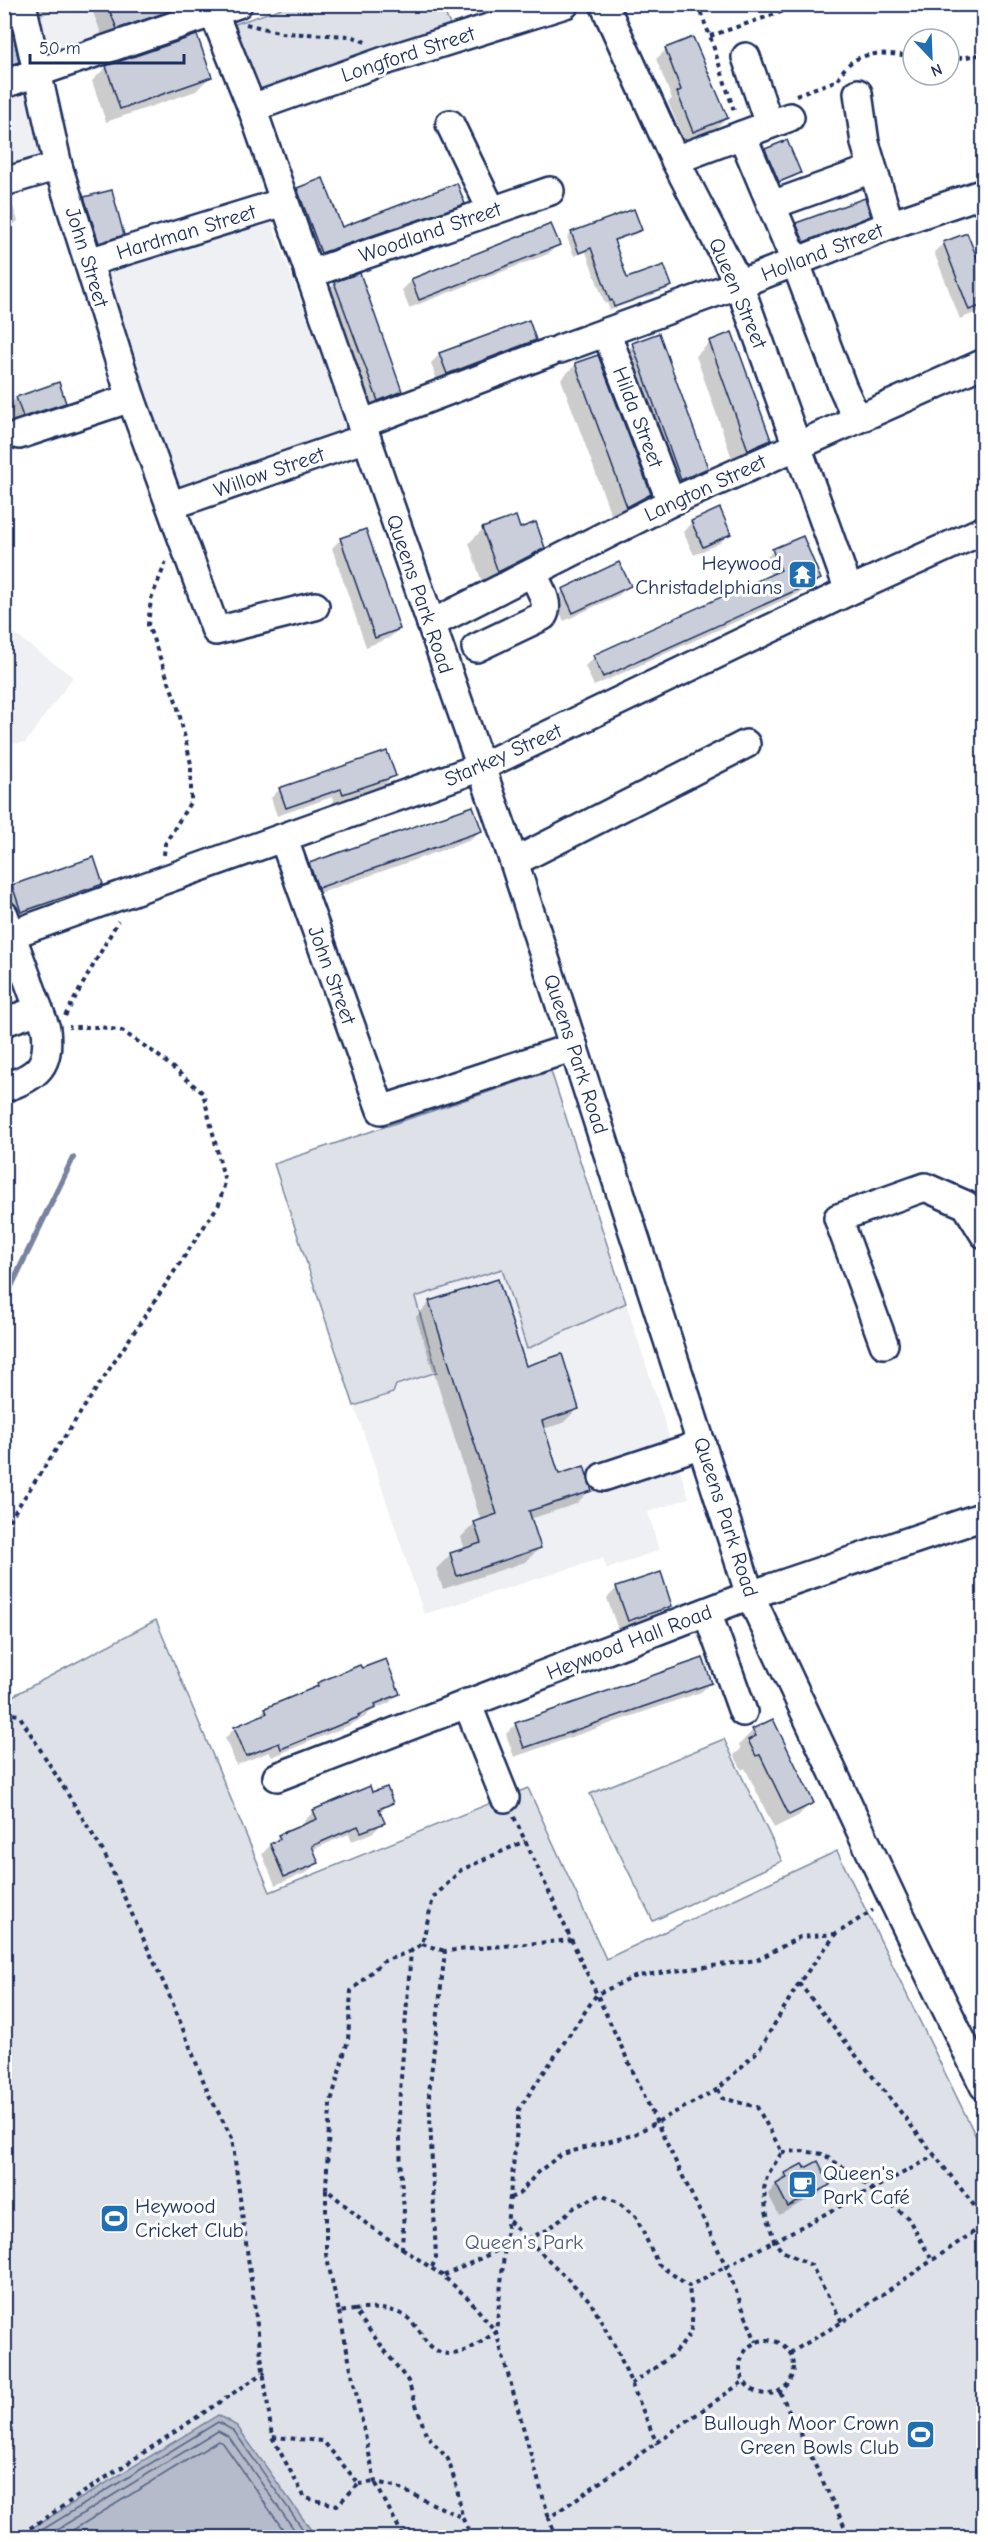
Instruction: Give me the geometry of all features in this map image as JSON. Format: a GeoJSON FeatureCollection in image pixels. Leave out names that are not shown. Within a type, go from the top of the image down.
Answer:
{"type":"FeatureCollection","features":[{"type":"Feature","properties":{"kind":"street","name":"John Street"},"geometry":{"type":"LineString","coordinates":[[22,4],[58,166],[131,398],[172,505],[216,632],[315,606]]}},
{"type":"Feature","properties":{"kind":"street"},"geometry":{"type":"LineString","coordinates":[[4,84],[212,9],[238,4]]}},
{"type":"Feature","properties":{"kind":"street","name":"Longford Street"},"geometry":{"type":"LineString","coordinates":[[252,108],[384,61],[565,4]]}},
{"type":"Feature","properties":{"kind":"street","name":"Queen Street"},"geometry":{"type":"LineString","coordinates":[[604,4],[675,160],[739,284],[849,591]]}},
{"type":"Feature","properties":{"kind":"street","name":"Queens Park Road"},"geometry":{"type":"LineString","coordinates":[[212,9],[252,108],[514,862],[750,1595],[893,1900],[984,2086]]}},
{"type":"Feature","properties":{"kind":"street"},"geometry":{"type":"LineString","coordinates":[[675,160],[741,135],[774,116],[746,57]]}},
{"type":"Feature","properties":{"kind":"street"},"geometry":{"type":"LineString","coordinates":[[858,93],[865,143],[890,225]]}},
{"type":"Feature","properties":{"kind":"street"},"geometry":{"type":"LineString","coordinates":[[450,123],[492,211]]}},
{"type":"Feature","properties":{"kind":"street"},"geometry":{"type":"LineString","coordinates":[[741,135],[795,261],[842,386],[857,419]]}},
{"type":"Feature","properties":{"kind":"street"},"geometry":{"type":"LineString","coordinates":[[4,182],[58,166]]}},
{"type":"Feature","properties":{"kind":"street"},"geometry":{"type":"LineString","coordinates":[[772,205],[872,169]]}},
{"type":"Feature","properties":{"kind":"street","name":"Woodland Street"},"geometry":{"type":"LineString","coordinates":[[309,274],[550,191]]}},
{"type":"Feature","properties":{"kind":"street","name":"Holland Street"},"geometry":{"type":"LineString","coordinates":[[364,431],[555,350],[739,284],[890,225],[984,193]]}},
{"type":"Feature","properties":{"kind":"street","name":"Hardman Street"},"geometry":{"type":"LineString","coordinates":[[88,262],[284,202]]}},
{"type":"Feature","properties":{"kind":"street","name":"Hilda Street"},"geometry":{"type":"LineString","coordinates":[[606,332],[671,502]]}},
{"type":"Feature","properties":{"kind":"street","name":"Langton Street"},"geometry":{"type":"LineString","coordinates":[[431,624],[671,502],[984,363]]}},
{"type":"Feature","properties":{"kind":"street"},"geometry":{"type":"LineString","coordinates":[[19,435],[131,398]]}},
{"type":"Feature","properties":{"kind":"street","name":"Willow Street"},"geometry":{"type":"LineString","coordinates":[[172,505],[364,431]]}},
{"type":"Feature","properties":{"kind":"street","name":"Starkey Street"},"geometry":{"type":"LineString","coordinates":[[7,929],[162,882],[284,840],[481,767],[849,591],[984,530]]}},
{"type":"Feature","properties":{"kind":"street"},"geometry":{"type":"LineString","coordinates":[[476,648],[543,616],[547,610],[546,604],[532,573]]}},
{"type":"Feature","properties":{"kind":"street"},"geometry":{"type":"LineString","coordinates":[[514,862],[746,744]]}},
{"type":"Feature","properties":{"kind":"street","name":"John Street"},"geometry":{"type":"LineString","coordinates":[[284,840],[381,1110],[574,1047]]}},
{"type":"Feature","properties":{"kind":"street"},"geometry":{"type":"LineString","coordinates":[[4,1088],[24,1081],[39,1070],[45,1060],[48,1047],[48,1022],[7,929]]}},
{"type":"Feature","properties":{"kind":"street"},"geometry":{"type":"LineString","coordinates":[[4,1022],[48,1022]]}},
{"type":"Feature","properties":{"kind":"street"},"geometry":{"type":"LineString","coordinates":[[884,1344],[838,1218],[925,1186],[966,1205],[984,1234]]}},
{"type":"Feature","properties":{"kind":"street"},"geometry":{"type":"LineString","coordinates":[[603,1477],[702,1444]]}},
{"type":"Feature","properties":{"kind":"street","name":"Heywood Hall Road"},"geometry":{"type":"LineString","coordinates":[[276,1777],[750,1595],[984,1516]]}},
{"type":"Feature","properties":{"kind":"street"},"geometry":{"type":"LineString","coordinates":[[707,1612],[743,1712]]}},
{"type":"Feature","properties":{"kind":"street"},"geometry":{"type":"LineString","coordinates":[[467,1703],[505,1798]]}},
{"type":"Feature","properties":{"kind":"path"},"geometry":{"type":"LineString","coordinates":[[697,4],[710,36],[741,135]]}},
{"type":"Feature","properties":{"kind":"path"},"geometry":{"type":"LineString","coordinates":[[710,36],[805,4]]}},
{"type":"Feature","properties":{"kind":"path"},"geometry":{"type":"LineString","coordinates":[[964,4],[984,7]]}},
{"type":"Feature","properties":{"kind":"path"},"geometry":{"type":"LineString","coordinates":[[212,9],[255,27],[282,33],[351,36],[366,41],[378,49],[384,61]]}},
{"type":"Feature","properties":{"kind":"path"},"geometry":{"type":"LineString","coordinates":[[774,116],[838,80],[844,69],[867,55],[884,52],[901,55]]}},
{"type":"Feature","properties":{"kind":"path"},"geometry":{"type":"LineString","coordinates":[[961,58],[984,54]]}},
{"type":"Feature","properties":{"kind":"path"},"geometry":{"type":"LineString","coordinates":[[162,882],[165,844],[191,801],[191,764],[177,704],[148,625],[151,599],[172,545],[183,537]]}},
{"type":"Feature","properties":{"kind":"path"},"geometry":{"type":"LineString","coordinates":[[4,1528],[219,1204],[225,1182],[202,1093],[190,1081],[122,1030],[48,1022],[122,914]]}},
{"type":"Feature","properties":{"kind":"path"},"geometry":{"type":"LineString","coordinates":[[4,1713],[19,1715],[104,1853],[171,1999],[209,2095],[232,2138],[272,2437],[305,2498],[337,2505],[359,2484],[375,2482],[394,2486],[462,2517]]}},
{"type":"Feature","properties":{"kind":"path"},"geometry":{"type":"LineString","coordinates":[[505,1798],[726,2266],[756,2342]]}},
{"type":"Feature","properties":{"kind":"path"},"geometry":{"type":"LineString","coordinates":[[404,2538],[375,2482],[326,2254],[330,2105],[348,2040],[351,1991],[382,1962],[411,1951],[422,1944],[433,1898],[461,1870],[525,1840]]}},
{"type":"Feature","properties":{"kind":"path"},"geometry":{"type":"LineString","coordinates":[[510,2198],[519,2194],[538,2172],[562,2154],[633,2135],[718,2089],[759,2050],[798,1983],[836,1934],[861,1916],[893,1900]]}},
{"type":"Feature","properties":{"kind":"path"},"geometry":{"type":"LineString","coordinates":[[556,2538],[496,2332],[519,2109],[597,1994],[637,1976],[758,1960],[800,1937],[836,1934]]}},
{"type":"Feature","properties":{"kind":"path"},"geometry":{"type":"LineString","coordinates":[[422,1944],[445,1951],[572,1940]]}},
{"type":"Feature","properties":{"kind":"path"},"geometry":{"type":"LineString","coordinates":[[402,2248],[404,2209],[399,2104],[411,1951]]}},
{"type":"Feature","properties":{"kind":"path"},"geometry":{"type":"LineString","coordinates":[[432,2267],[436,2258],[429,2093],[445,1951]]}},
{"type":"Feature","properties":{"kind":"path"},"geometry":{"type":"LineString","coordinates":[[798,1983],[984,2218]]}},
{"type":"Feature","properties":{"kind":"path"},"geometry":{"type":"LineString","coordinates":[[718,2089],[722,2098],[757,2107],[782,2152]]}},
{"type":"Feature","properties":{"kind":"path"},"geometry":{"type":"LineString","coordinates":[[782,2152],[803,2151],[822,2154],[874,2189],[908,2218],[932,2260]]}},
{"type":"Feature","properties":{"kind":"path"},"geometry":{"type":"LineString","coordinates":[[782,2152],[767,2176],[764,2189],[766,2211],[774,2241],[782,2252],[811,2265],[842,2322]]}},
{"type":"Feature","properties":{"kind":"path"},"geometry":{"type":"LineString","coordinates":[[689,2286],[935,2156]]}},
{"type":"Feature","properties":{"kind":"path"},"geometry":{"type":"LineString","coordinates":[[326,2189],[368,2225],[443,2276],[468,2298],[496,2332]]}},
{"type":"Feature","properties":{"kind":"path"},"geometry":{"type":"LineString","coordinates":[[527,2239],[547,2230],[575,2207],[600,2195],[618,2202],[636,2217],[658,2264],[689,2286],[692,2320],[686,2340],[657,2366],[631,2384]]}},
{"type":"Feature","properties":{"kind":"path"},"geometry":{"type":"LineString","coordinates":[[508,2220],[590,2301],[618,2352],[657,2444]]}},
{"type":"Feature","properties":{"kind":"path"},"geometry":{"type":"LineString","coordinates":[[790,2353],[842,2322],[984,2225]]}},
{"type":"Feature","properties":{"kind":"path"},"geometry":{"type":"LineString","coordinates":[[443,2276],[505,2247]]}},
{"type":"Feature","properties":{"kind":"path"},"geometry":{"type":"LineString","coordinates":[[339,2312],[370,2308],[394,2311],[406,2317],[436,2351],[445,2354],[457,2354],[496,2332]]}},
{"type":"Feature","properties":{"kind":"path"},"geometry":{"type":"LineString","coordinates":[[354,2310],[408,2381],[416,2411],[426,2434],[448,2459],[457,2488],[462,2517],[467,2527],[479,2538]]}},
{"type":"Feature","properties":{"kind":"path"},"geometry":{"type":"LineString","coordinates":[[772,2340],[785,2346],[790,2353],[794,2370],[792,2379],[780,2392],[772,2394],[756,2392],[744,2381],[740,2363],[743,2355],[756,2342],[772,2340]]}},
{"type":"Feature","properties":{"kind":"path"},"geometry":{"type":"LineString","coordinates":[[15,2538],[265,2372]]}},
{"type":"Feature","properties":{"kind":"path"},"geometry":{"type":"LineString","coordinates":[[549,2518],[744,2381]]}},
{"type":"Feature","properties":{"kind":"path"},"geometry":{"type":"LineString","coordinates":[[780,2392],[850,2538]]}},
{"type":"Feature","properties":{"kind":"path"},"geometry":{"type":"LineString","coordinates":[[272,2437],[322,2441],[359,2484]]}},
{"type":"Feature","properties":{"kind":"shaded area"},"geometry":{"type":"Polygon","coordinates":[[[4,5],[206,5],[5,78],[4,5]]]}},
{"type":"Feature","properties":{"kind":"shaded area"},"geometry":{"type":"Polygon","coordinates":[[[40,83],[56,176],[5,195],[5,95],[40,83]]]}},
{"type":"Feature","properties":{"kind":"shaded area"},"geometry":{"type":"Polygon","coordinates":[[[271,221],[348,428],[179,489],[105,271],[271,221]]]}},
{"type":"Feature","properties":{"kind":"shaded area"},"geometry":{"type":"Polygon","coordinates":[[[5,371],[24,425],[8,429],[5,458],[5,371]]]}},
{"type":"Feature","properties":{"kind":"shaded area"},"geometry":{"type":"Polygon","coordinates":[[[5,627],[73,677],[25,743],[5,744],[5,627]]]}},
{"type":"Feature","properties":{"kind":"shaded area"},"geometry":{"type":"Polygon","coordinates":[[[551,1071],[689,1498],[648,1512],[659,1550],[607,1569],[603,1558],[424,1614],[274,1164],[551,1071]]]}},
{"type":"Feature","properties":{"kind":"green space"},"geometry":{"type":"Polygon","coordinates":[[[441,4],[451,27],[260,92],[235,24],[291,5],[441,4]]]}},
{"type":"Feature","properties":{"kind":"green space"},"geometry":{"type":"Polygon","coordinates":[[[551,1071],[626,1303],[527,1349],[502,1269],[415,1297],[437,1372],[396,1385],[393,1393],[354,1406],[274,1164],[551,1071]]]}},
{"type":"Feature","properties":{"kind":"green space","name":"Queen's Park"},"geometry":{"type":"Polygon","coordinates":[[[156,1620],[270,1892],[528,1788],[606,1959],[837,1851],[983,2151],[983,2537],[5,2537],[5,1700],[156,1620]]]}},
{"type":"Feature","properties":{"kind":"green space"},"geometry":{"type":"Polygon","coordinates":[[[724,1739],[782,1861],[653,1921],[590,1794],[724,1739]]]}},
{"type":"Feature","properties":{"kind":"water"},"geometry":{"type":"Polygon","coordinates":[[[218,2415],[237,2426],[316,2537],[17,2537],[218,2415]]]}},
{"type":"Feature","properties":{"kind":"building"},"geometry":{"type":"Polygon","coordinates":[[[4,4],[7,4],[19,62],[9,65],[4,48],[4,4]]]}},
{"type":"Feature","properties":{"kind":"building"},"geometry":{"type":"Polygon","coordinates":[[[107,4],[167,4],[170,11],[117,29],[107,4]]]}},
{"type":"Feature","properties":{"kind":"building"},"geometry":{"type":"Polygon","coordinates":[[[197,35],[212,77],[120,109],[106,66],[197,35]]]}},
{"type":"Feature","properties":{"kind":"building"},"geometry":{"type":"Polygon","coordinates":[[[693,37],[728,118],[693,132],[677,92],[681,90],[665,48],[693,37]]]}},
{"type":"Feature","properties":{"kind":"building"},"geometry":{"type":"Polygon","coordinates":[[[787,140],[801,173],[779,182],[765,149],[787,140]]]}},
{"type":"Feature","properties":{"kind":"building"},"geometry":{"type":"Polygon","coordinates":[[[323,178],[342,227],[457,183],[465,204],[321,253],[297,188],[323,178]]]}},
{"type":"Feature","properties":{"kind":"building"},"geometry":{"type":"Polygon","coordinates":[[[112,190],[124,235],[99,243],[84,197],[112,190]]]}},
{"type":"Feature","properties":{"kind":"building"},"geometry":{"type":"Polygon","coordinates":[[[865,198],[871,216],[804,242],[796,223],[865,198]]]}},
{"type":"Feature","properties":{"kind":"building"},"geometry":{"type":"Polygon","coordinates":[[[634,209],[642,230],[614,240],[627,278],[664,265],[672,286],[614,307],[591,248],[579,253],[571,232],[634,209]]]}},
{"type":"Feature","properties":{"kind":"building"},"geometry":{"type":"Polygon","coordinates":[[[551,224],[560,245],[419,300],[411,279],[551,224]]]}},
{"type":"Feature","properties":{"kind":"building"},"geometry":{"type":"Polygon","coordinates":[[[967,233],[984,275],[984,305],[969,310],[943,242],[967,233]]]}},
{"type":"Feature","properties":{"kind":"building"},"geometry":{"type":"Polygon","coordinates":[[[360,273],[402,391],[378,401],[334,282],[360,273]]]}},
{"type":"Feature","properties":{"kind":"building"},"geometry":{"type":"Polygon","coordinates":[[[529,320],[536,340],[447,374],[439,353],[529,320]]]}},
{"type":"Feature","properties":{"kind":"building"},"geometry":{"type":"Polygon","coordinates":[[[732,332],[771,440],[748,450],[709,341],[732,332]]]}},
{"type":"Feature","properties":{"kind":"building"},"geometry":{"type":"Polygon","coordinates":[[[659,333],[708,468],[681,480],[632,343],[659,333]]]}},
{"type":"Feature","properties":{"kind":"building"},"geometry":{"type":"Polygon","coordinates":[[[598,355],[651,494],[627,507],[575,363],[598,355]]]}},
{"type":"Feature","properties":{"kind":"building"},"geometry":{"type":"Polygon","coordinates":[[[59,382],[66,403],[23,417],[16,397],[59,382]]]}},
{"type":"Feature","properties":{"kind":"building"},"geometry":{"type":"Polygon","coordinates":[[[720,508],[731,534],[703,547],[691,521],[720,508]]]}},
{"type":"Feature","properties":{"kind":"building"},"geometry":{"type":"Polygon","coordinates":[[[516,516],[520,528],[536,522],[545,548],[498,572],[482,528],[516,516]]]}},
{"type":"Feature","properties":{"kind":"building"},"geometry":{"type":"Polygon","coordinates":[[[366,529],[400,629],[375,638],[340,538],[366,529]]]}},
{"type":"Feature","properties":{"kind":"building"},"geometry":{"type":"Polygon","coordinates":[[[803,536],[821,579],[603,677],[593,655],[781,570],[772,549],[803,536]]]}},
{"type":"Feature","properties":{"kind":"building"},"geometry":{"type":"Polygon","coordinates":[[[619,562],[631,586],[573,613],[562,589],[619,562]]]}},
{"type":"Feature","properties":{"kind":"building"},"geometry":{"type":"Polygon","coordinates":[[[387,751],[396,776],[343,794],[341,789],[286,808],[279,788],[387,751]]]}},
{"type":"Feature","properties":{"kind":"building"},"geometry":{"type":"Polygon","coordinates":[[[473,806],[482,831],[318,888],[309,863],[473,806]]]}},
{"type":"Feature","properties":{"kind":"building"},"geometry":{"type":"Polygon","coordinates":[[[94,857],[103,884],[21,912],[12,885],[94,857]]]}},
{"type":"Feature","properties":{"kind":"building"},"geometry":{"type":"Polygon","coordinates":[[[498,1279],[526,1366],[562,1354],[579,1409],[542,1421],[559,1474],[584,1466],[592,1491],[529,1511],[541,1548],[457,1576],[450,1553],[481,1543],[474,1522],[497,1514],[429,1301],[498,1279]]]}},
{"type":"Feature","properties":{"kind":"building"},"geometry":{"type":"Polygon","coordinates":[[[661,1572],[672,1606],[628,1621],[616,1587],[661,1572]]]}},
{"type":"Feature","properties":{"kind":"building"},"geometry":{"type":"Polygon","coordinates":[[[703,1658],[712,1683],[524,1748],[515,1723],[703,1658]]]}},
{"type":"Feature","properties":{"kind":"building"},"geometry":{"type":"Polygon","coordinates":[[[386,1659],[400,1694],[375,1704],[376,1708],[358,1715],[359,1717],[281,1749],[279,1743],[246,1756],[234,1727],[267,1713],[265,1708],[318,1686],[317,1683],[360,1665],[362,1668],[386,1659]]]}},
{"type":"Feature","properties":{"kind":"building"},"geometry":{"type":"Polygon","coordinates":[[[773,1719],[814,1803],[789,1815],[760,1755],[756,1756],[748,1740],[756,1736],[752,1729],[773,1719]]]}},
{"type":"Feature","properties":{"kind":"building"},"geometry":{"type":"Polygon","coordinates":[[[370,1786],[372,1792],[387,1787],[393,1803],[379,1809],[385,1823],[361,1832],[358,1826],[312,1846],[319,1863],[284,1877],[270,1844],[280,1839],[278,1835],[317,1819],[313,1810],[370,1786]]]}},
{"type":"Feature","properties":{"kind":"building"},"geometry":{"type":"Polygon","coordinates":[[[818,2161],[830,2185],[788,2207],[776,2184],[787,2178],[785,2173],[802,2164],[805,2168],[818,2161]]]}},
{"type":"Feature","properties":{"kind":"waterway"},"geometry":{"type":"LineString","coordinates":[[4,1301],[73,1158]]}},
{"type":"Feature","properties":{"kind":"place","name":"Heywood Christadelphians"},"geometry":{"type":"Point","coordinates":[803,575]}},
{"type":"Feature","properties":{"kind":"place","name":"Queen's Park Café"},"geometry":{"type":"Point","coordinates":[802,2185]}},
{"type":"Feature","properties":{"kind":"place","name":"Heywood Cricket Club"},"geometry":{"type":"Point","coordinates":[114,2218]}},
{"type":"Feature","properties":{"kind":"place","name":"Bullough Moor Crown Green Bowls Club"},"geometry":{"type":"Point","coordinates":[920,2435]}}]}
